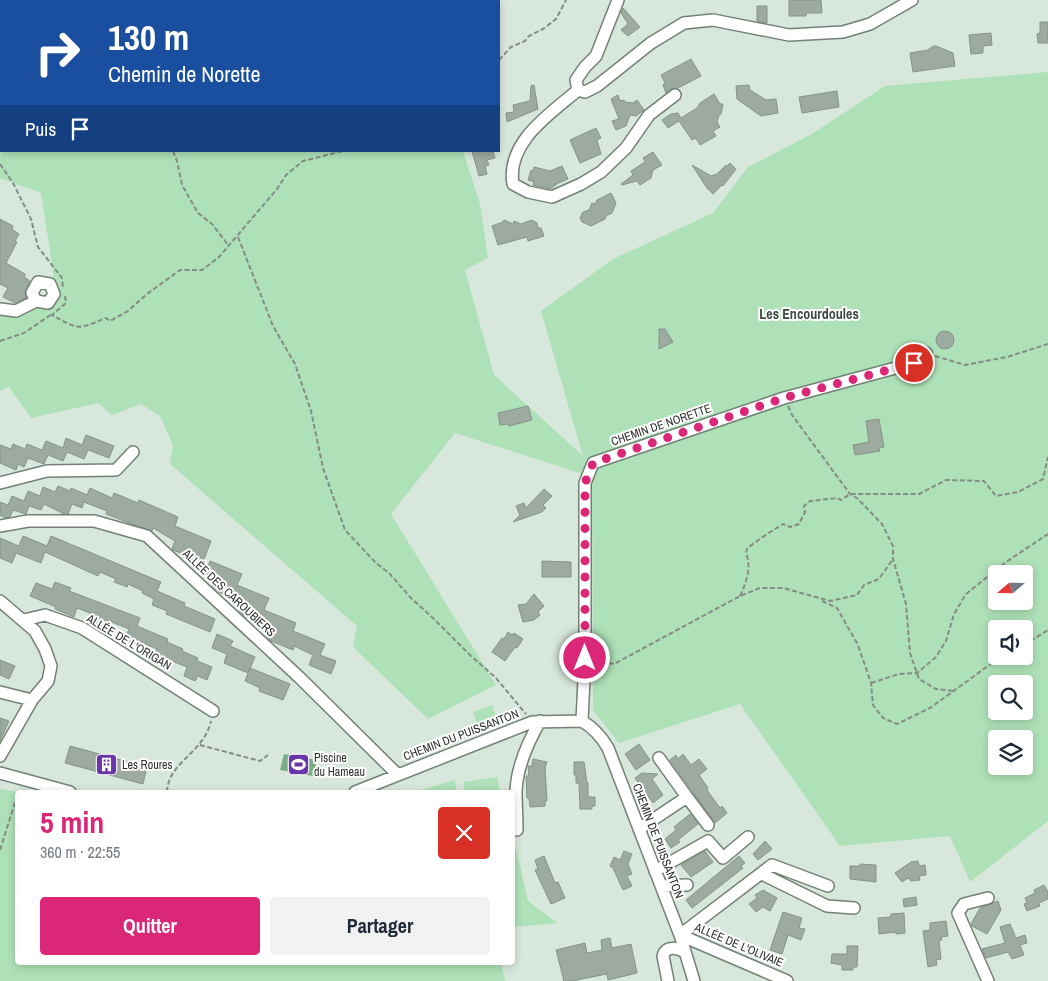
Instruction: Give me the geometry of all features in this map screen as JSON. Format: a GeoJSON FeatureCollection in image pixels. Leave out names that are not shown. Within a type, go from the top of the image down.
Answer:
{"type":"FeatureCollection","features":[{"type":"Feature","properties":{"kind":"street"},"geometry":{"type":"LineString","coordinates":[[578,90],[576,80],[596,56],[618,0]]}},
{"type":"Feature","properties":{"kind":"street"},"geometry":{"type":"LineString","coordinates":[[578,90],[585,92],[597,86],[651,42],[684,23],[713,20],[789,36],[843,32],[870,24],[912,0]]}},
{"type":"Feature","properties":{"kind":"street"},"geometry":{"type":"LineString","coordinates":[[578,90],[533,129],[518,148],[511,171],[512,184],[528,192],[552,198],[581,184],[601,172],[626,148],[649,115],[676,95]]}},
{"type":"Feature","properties":{"kind":"street"},"geometry":{"type":"LineString","coordinates":[[0,309],[16,311],[36,301]]}},
{"type":"Feature","properties":{"kind":"street","name":"CHEMIN DE NORETTE"},"geometry":{"type":"LineString","coordinates":[[582,721],[585,658],[585,483],[593,463],[784,398],[914,363],[926,353]]}},
{"type":"Feature","properties":{"kind":"street"},"geometry":{"type":"LineString","coordinates":[[0,483],[47,471],[116,470],[133,452]]}},
{"type":"Feature","properties":{"kind":"street","name":"ALLÉE DES CAROUBIERS"},"geometry":{"type":"LineString","coordinates":[[0,526],[28,521],[94,521],[147,536],[299,677],[398,775]]}},
{"type":"Feature","properties":{"kind":"street"},"geometry":{"type":"LineString","coordinates":[[0,601],[24,620],[35,632],[45,649],[51,666],[48,680],[32,700],[0,756]]}},
{"type":"Feature","properties":{"kind":"street","name":"ALLÉE DE L'ORIGAN"},"geometry":{"type":"LineString","coordinates":[[24,620],[46,615],[82,628],[213,711]]}},
{"type":"Feature","properties":{"kind":"street"},"geometry":{"type":"LineString","coordinates":[[0,692],[32,700]]}},
{"type":"Feature","properties":{"kind":"street","name":"CHEMIN DU PUISSANTON"},"geometry":{"type":"LineString","coordinates":[[360,790],[536,722],[582,721]]}},
{"type":"Feature","properties":{"kind":"street","name":"CHEMIN DE PUISSANTON"},"geometry":{"type":"LineString","coordinates":[[582,721],[593,727],[608,748],[680,935],[694,981]]}},
{"type":"Feature","properties":{"kind":"street"},"geometry":{"type":"LineString","coordinates":[[517,830],[516,790],[518,772],[536,722]]}},
{"type":"Feature","properties":{"kind":"street"},"geometry":{"type":"LineString","coordinates":[[658,758],[708,825]]}},
{"type":"Feature","properties":{"kind":"street"},"geometry":{"type":"LineString","coordinates":[[0,773],[63,790]]}},
{"type":"Feature","properties":{"kind":"street"},"geometry":{"type":"LineString","coordinates":[[639,829],[687,798]]}},
{"type":"Feature","properties":{"kind":"street"},"geometry":{"type":"LineString","coordinates":[[655,871],[708,841],[723,858],[748,837]]}},
{"type":"Feature","properties":{"kind":"street"},"geometry":{"type":"LineString","coordinates":[[680,935],[772,865],[828,886]]}},
{"type":"Feature","properties":{"kind":"street"},"geometry":{"type":"LineString","coordinates":[[762,874],[827,906],[854,908]]}},
{"type":"Feature","properties":{"kind":"street"},"geometry":{"type":"LineString","coordinates":[[661,886],[686,885]]}},
{"type":"Feature","properties":{"kind":"street"},"geometry":{"type":"LineString","coordinates":[[988,898],[964,904],[958,912],[988,981]]}},
{"type":"Feature","properties":{"kind":"street","name":"ALLÉE DE L'OLIVAIE"},"geometry":{"type":"LineString","coordinates":[[680,935],[787,981]]}},
{"type":"Feature","properties":{"kind":"street"},"geometry":{"type":"LineString","coordinates":[[668,981],[663,956],[664,952],[675,948],[685,952]]}},
{"type":"Feature","properties":{"kind":"path"},"geometry":{"type":"LineString","coordinates":[[500,59],[511,47],[525,41],[529,36],[543,29],[556,19],[566,0]]}},
{"type":"Feature","properties":{"kind":"path"},"geometry":{"type":"LineString","coordinates":[[173,152],[182,185],[198,213],[212,224],[229,246]]}},
{"type":"Feature","properties":{"kind":"path"},"geometry":{"type":"LineString","coordinates":[[52,315],[74,327],[86,326],[106,318],[110,321],[128,311],[147,294],[180,270],[202,270],[219,257],[238,237],[262,205],[278,189],[286,175],[303,162],[339,152]]}},
{"type":"Feature","properties":{"kind":"path"},"geometry":{"type":"LineString","coordinates":[[0,164],[13,183],[31,219],[38,247],[62,278],[66,303],[52,315],[24,333],[0,341]]}},
{"type":"Feature","properties":{"kind":"path"},"geometry":{"type":"LineString","coordinates":[[238,237],[273,326],[298,372],[311,411],[323,468],[345,530],[376,563],[389,572],[411,598],[496,678],[536,722]]}},
{"type":"Feature","properties":{"kind":"path"},"geometry":{"type":"LineString","coordinates":[[926,353],[964,365],[1007,357],[1048,344]]}},
{"type":"Feature","properties":{"kind":"path"},"geometry":{"type":"LineString","coordinates":[[784,398],[792,415],[850,494],[857,498],[882,524],[893,546],[893,559],[906,604],[910,652],[919,679],[936,689],[954,691]]}},
{"type":"Feature","properties":{"kind":"path"},"geometry":{"type":"LineString","coordinates":[[740,596],[744,589],[748,571],[749,562],[746,549],[783,524],[790,527],[799,524],[805,512],[804,506],[810,501],[838,498],[841,500],[850,494],[919,494],[946,480],[984,482],[996,496],[1018,492],[1043,479],[1048,457]]}},
{"type":"Feature","properties":{"kind":"path"},"geometry":{"type":"LineString","coordinates":[[871,683],[899,674],[917,673],[936,657],[946,641],[954,614],[966,594],[1006,562],[1048,534]]}},
{"type":"Feature","properties":{"kind":"path"},"geometry":{"type":"LineString","coordinates":[[585,658],[614,664],[740,596],[760,588],[783,588],[830,601],[857,595],[864,584],[880,579],[893,559]]}},
{"type":"Feature","properties":{"kind":"path"},"geometry":{"type":"LineString","coordinates":[[818,598],[837,608],[858,645],[871,683],[873,705],[883,718],[898,724],[930,708],[990,665]]}},
{"type":"Feature","properties":{"kind":"path"},"geometry":{"type":"LineString","coordinates":[[1033,639],[1048,630]]}},
{"type":"Feature","properties":{"kind":"path"},"geometry":{"type":"LineString","coordinates":[[168,790],[174,770],[206,737],[213,711]]}},
{"type":"Feature","properties":{"kind":"path"},"geometry":{"type":"LineString","coordinates":[[199,745],[260,761],[268,755]]}},
{"type":"Feature","properties":{"kind":"path"},"geometry":{"type":"LineString","coordinates":[[0,850],[15,802]]}},
{"type":"Feature","properties":{"kind":"shaded area"},"geometry":{"type":"Polygon","coordinates":[[[1048,72],[1048,821],[970,882],[950,836],[840,846],[740,704],[619,743],[593,710],[592,477],[455,433],[391,514],[496,685],[428,719],[353,647],[357,626],[170,464],[173,445],[160,416],[141,404],[112,415],[98,403],[31,418],[9,387],[0,391],[0,316],[57,297],[41,193],[0,178],[0,152],[463,152],[480,204],[488,258],[465,270],[494,375],[583,456],[541,311],[613,259],[713,213],[748,167],[810,135],[885,86],[1048,72]]]}},
{"type":"Feature","properties":{"kind":"shaded area"},"geometry":{"type":"Polygon","coordinates":[[[492,705],[496,717],[477,724],[473,712],[492,705]]]}},
{"type":"Feature","properties":{"kind":"shaded area","name":"Piscine du Hameau"},"geometry":{"type":"Polygon","coordinates":[[[284,754],[317,760],[313,776],[280,770],[284,754]]]}},
{"type":"Feature","properties":{"kind":"shaded area"},"geometry":{"type":"Polygon","coordinates":[[[497,777],[500,790],[465,790],[463,782],[497,777]]]}},
{"type":"Feature","properties":{"kind":"shaded area"},"geometry":{"type":"Polygon","coordinates":[[[455,780],[457,790],[421,790],[455,780]]]}},
{"type":"Feature","properties":{"kind":"shaded area"},"geometry":{"type":"Polygon","coordinates":[[[0,789],[15,792],[15,965],[502,965],[505,981],[0,981],[0,789]]]}},
{"type":"Feature","properties":{"kind":"shaded area"},"geometry":{"type":"Polygon","coordinates":[[[515,845],[528,901],[557,923],[515,927],[515,845]]]}},
{"type":"Feature","properties":{"kind":"building"},"geometry":{"type":"Polygon","coordinates":[[[789,0],[821,0],[822,13],[806,13],[806,16],[789,16],[789,0]]]}},
{"type":"Feature","properties":{"kind":"building"},"geometry":{"type":"Polygon","coordinates":[[[757,6],[767,6],[767,23],[757,21],[757,6]]]}},
{"type":"Feature","properties":{"kind":"building"},"geometry":{"type":"Polygon","coordinates":[[[623,8],[640,27],[628,36],[621,30],[628,24],[621,13],[623,8]]]}},
{"type":"Feature","properties":{"kind":"building"},"geometry":{"type":"Polygon","coordinates":[[[1040,22],[1048,22],[1048,43],[1038,43],[1037,34],[1040,33],[1040,22]]]}},
{"type":"Feature","properties":{"kind":"building"},"geometry":{"type":"Polygon","coordinates":[[[991,33],[992,45],[983,46],[983,53],[971,54],[969,35],[991,33]]]}},
{"type":"Feature","properties":{"kind":"building"},"geometry":{"type":"Polygon","coordinates":[[[933,46],[953,53],[955,66],[913,72],[910,53],[928,50],[933,46]]]}},
{"type":"Feature","properties":{"kind":"building"},"geometry":{"type":"Polygon","coordinates":[[[691,59],[701,76],[666,93],[663,85],[665,83],[661,75],[691,59]]]}},
{"type":"Feature","properties":{"kind":"building"},"geometry":{"type":"Polygon","coordinates":[[[534,85],[538,109],[507,122],[506,113],[514,112],[513,105],[530,101],[531,86],[534,85]]]}},
{"type":"Feature","properties":{"kind":"building"},"geometry":{"type":"Polygon","coordinates":[[[749,85],[750,90],[766,100],[776,99],[778,113],[761,116],[737,99],[736,86],[749,85]]]}},
{"type":"Feature","properties":{"kind":"building"},"geometry":{"type":"Polygon","coordinates":[[[837,91],[839,107],[802,113],[799,97],[837,91]]]}},
{"type":"Feature","properties":{"kind":"building"},"geometry":{"type":"Polygon","coordinates":[[[714,94],[720,104],[723,104],[717,122],[720,127],[713,131],[716,136],[700,145],[696,138],[692,140],[679,121],[668,128],[662,120],[671,114],[678,113],[681,118],[714,94]]]}},
{"type":"Feature","properties":{"kind":"building"},"geometry":{"type":"Polygon","coordinates":[[[618,95],[620,101],[624,100],[625,102],[633,103],[637,100],[644,110],[636,116],[630,115],[626,126],[616,130],[612,121],[619,119],[611,99],[618,95]]]}},
{"type":"Feature","properties":{"kind":"building"},"geometry":{"type":"Polygon","coordinates":[[[596,128],[601,138],[597,140],[601,154],[580,163],[570,140],[596,128]]]}},
{"type":"Feature","properties":{"kind":"building"},"geometry":{"type":"Polygon","coordinates":[[[472,152],[493,152],[495,158],[487,160],[489,165],[485,166],[487,174],[479,176],[472,152]]]}},
{"type":"Feature","properties":{"kind":"building"},"geometry":{"type":"Polygon","coordinates":[[[653,152],[662,165],[653,170],[651,178],[640,185],[637,181],[622,185],[633,175],[631,171],[645,162],[643,158],[653,152]]]}},
{"type":"Feature","properties":{"kind":"building"},"geometry":{"type":"Polygon","coordinates":[[[730,163],[736,169],[723,186],[713,194],[692,165],[711,176],[717,174],[730,163]]]}},
{"type":"Feature","properties":{"kind":"building"},"geometry":{"type":"Polygon","coordinates":[[[562,166],[568,179],[550,189],[533,185],[534,182],[528,180],[534,167],[550,171],[562,166]]]}},
{"type":"Feature","properties":{"kind":"building"},"geometry":{"type":"Polygon","coordinates":[[[611,193],[616,203],[612,213],[591,226],[582,222],[580,218],[583,212],[589,210],[592,203],[595,204],[597,200],[611,193]]]}},
{"type":"Feature","properties":{"kind":"building"},"geometry":{"type":"Polygon","coordinates":[[[0,219],[13,226],[12,229],[19,234],[6,263],[25,274],[24,277],[30,281],[25,292],[26,298],[15,303],[3,297],[8,288],[0,284],[0,219]]]}},
{"type":"Feature","properties":{"kind":"building"},"geometry":{"type":"Polygon","coordinates":[[[504,220],[513,224],[514,221],[521,224],[532,220],[537,223],[538,228],[541,228],[544,236],[528,241],[527,237],[498,245],[492,226],[504,220]]]}},
{"type":"Feature","properties":{"kind":"building"},"geometry":{"type":"Polygon","coordinates":[[[659,329],[665,329],[673,342],[659,349],[659,329]]]}},
{"type":"Feature","properties":{"kind":"building"},"geometry":{"type":"Polygon","coordinates":[[[945,331],[951,334],[954,340],[951,346],[945,349],[939,346],[936,340],[939,334],[945,331]]]}},
{"type":"Feature","properties":{"kind":"building"},"geometry":{"type":"Polygon","coordinates":[[[528,406],[532,420],[509,426],[508,424],[500,425],[498,413],[528,406]]]}},
{"type":"Feature","properties":{"kind":"building"},"geometry":{"type":"Polygon","coordinates":[[[879,419],[884,447],[879,448],[880,451],[855,455],[853,445],[869,442],[866,421],[879,419]]]}},
{"type":"Feature","properties":{"kind":"building"},"geometry":{"type":"Polygon","coordinates":[[[86,435],[114,446],[109,458],[88,450],[84,459],[67,452],[63,461],[48,455],[44,464],[28,458],[24,467],[18,464],[16,470],[0,463],[0,445],[11,449],[13,444],[25,449],[27,444],[42,450],[46,441],[63,448],[66,438],[82,445],[86,435]]]}},
{"type":"Feature","properties":{"kind":"building"},"geometry":{"type":"Polygon","coordinates":[[[58,486],[70,491],[71,488],[87,495],[90,488],[112,498],[114,493],[138,503],[139,500],[178,517],[175,526],[211,541],[203,562],[173,550],[175,541],[153,528],[152,531],[129,523],[106,514],[107,511],[84,502],[82,508],[72,504],[68,514],[64,514],[44,504],[41,510],[29,506],[26,514],[13,510],[10,517],[5,518],[0,515],[0,502],[8,505],[12,496],[24,501],[28,491],[40,496],[43,487],[55,492],[58,486]]]}},
{"type":"Feature","properties":{"kind":"building"},"geometry":{"type":"Polygon","coordinates":[[[544,489],[552,496],[543,505],[546,508],[542,512],[513,522],[520,515],[516,506],[524,503],[526,508],[544,489]]]}},
{"type":"Feature","properties":{"kind":"building"},"geometry":{"type":"Polygon","coordinates":[[[23,536],[47,546],[51,536],[161,582],[157,591],[185,603],[184,606],[215,619],[210,632],[166,614],[167,611],[152,605],[154,599],[142,593],[143,591],[128,584],[127,587],[114,582],[116,579],[100,572],[98,576],[45,552],[41,563],[16,553],[12,563],[0,558],[0,538],[19,546],[23,536]]]}},
{"type":"Feature","properties":{"kind":"building"},"geometry":{"type":"Polygon","coordinates":[[[210,561],[242,574],[237,585],[269,598],[264,610],[296,623],[293,631],[325,644],[320,655],[336,661],[331,674],[309,665],[313,655],[294,646],[293,650],[271,641],[266,636],[269,627],[244,616],[239,611],[242,602],[219,592],[212,586],[215,578],[205,574],[210,561]]]}},
{"type":"Feature","properties":{"kind":"building"},"geometry":{"type":"Polygon","coordinates":[[[542,561],[571,562],[571,577],[542,577],[542,561]]]}},
{"type":"Feature","properties":{"kind":"building"},"geometry":{"type":"Polygon","coordinates":[[[55,582],[71,588],[69,591],[140,618],[137,626],[168,639],[167,642],[198,658],[197,661],[212,667],[207,680],[198,676],[195,681],[184,676],[187,667],[167,659],[165,666],[153,661],[157,649],[138,641],[137,644],[124,640],[129,629],[109,621],[105,632],[93,626],[97,616],[77,608],[74,617],[30,596],[36,583],[52,589],[55,582]]]}},
{"type":"Feature","properties":{"kind":"building"},"geometry":{"type":"Polygon","coordinates":[[[534,594],[544,606],[538,612],[540,615],[534,620],[523,622],[518,605],[526,604],[534,594]]]}},
{"type":"Feature","properties":{"kind":"building"},"geometry":{"type":"Polygon","coordinates":[[[508,632],[512,635],[514,633],[523,639],[505,661],[492,652],[508,632]]]}},
{"type":"Feature","properties":{"kind":"building"},"geometry":{"type":"Polygon","coordinates":[[[217,634],[233,641],[230,646],[255,657],[248,673],[224,663],[227,654],[212,648],[217,634]]]}},
{"type":"Feature","properties":{"kind":"building"},"geometry":{"type":"Polygon","coordinates":[[[0,660],[15,666],[9,679],[0,675],[0,660]]]}},
{"type":"Feature","properties":{"kind":"building"},"geometry":{"type":"Polygon","coordinates":[[[250,668],[290,684],[283,700],[259,691],[260,688],[245,681],[250,668]]]}},
{"type":"Feature","properties":{"kind":"building"},"geometry":{"type":"Polygon","coordinates":[[[0,718],[9,721],[0,741],[0,718]]]}},
{"type":"Feature","properties":{"kind":"building"},"geometry":{"type":"Polygon","coordinates":[[[639,744],[650,760],[636,770],[625,754],[639,744]]]}},
{"type":"Feature","properties":{"kind":"building","name":"Les Roures"},"geometry":{"type":"Polygon","coordinates":[[[70,746],[147,767],[143,784],[65,763],[70,746]]]}},
{"type":"Feature","properties":{"kind":"building"},"geometry":{"type":"Polygon","coordinates":[[[683,754],[691,765],[699,759],[707,769],[699,775],[720,808],[722,806],[727,813],[715,823],[670,760],[676,755],[678,759],[683,754]]]}},
{"type":"Feature","properties":{"kind":"building"},"geometry":{"type":"Polygon","coordinates":[[[533,759],[547,762],[545,767],[547,801],[545,801],[545,806],[530,807],[529,798],[527,798],[526,776],[529,776],[528,766],[532,766],[533,759]]]}},
{"type":"Feature","properties":{"kind":"building"},"geometry":{"type":"Polygon","coordinates":[[[574,762],[584,762],[588,783],[588,797],[595,797],[595,806],[592,806],[592,809],[580,809],[579,783],[576,783],[576,775],[574,775],[574,762]]]}},
{"type":"Feature","properties":{"kind":"building"},"geometry":{"type":"Polygon","coordinates":[[[642,773],[658,774],[652,779],[663,795],[653,803],[635,778],[642,773]]]}},
{"type":"Feature","properties":{"kind":"building"},"geometry":{"type":"Polygon","coordinates":[[[690,814],[698,824],[671,848],[665,839],[676,830],[674,827],[690,814]]]}},
{"type":"Feature","properties":{"kind":"building"},"geometry":{"type":"Polygon","coordinates":[[[765,841],[772,849],[758,860],[753,854],[765,841]]]}},
{"type":"Feature","properties":{"kind":"building"},"geometry":{"type":"Polygon","coordinates":[[[624,851],[632,854],[628,864],[632,874],[627,876],[632,886],[623,890],[613,868],[610,866],[614,857],[620,860],[624,851]]]}},
{"type":"Feature","properties":{"kind":"building"},"geometry":{"type":"Polygon","coordinates":[[[705,851],[713,862],[691,877],[681,865],[705,851]]]}},
{"type":"Feature","properties":{"kind":"building"},"geometry":{"type":"Polygon","coordinates":[[[544,856],[555,883],[558,882],[565,898],[551,904],[535,870],[538,869],[535,860],[544,856]]]}},
{"type":"Feature","properties":{"kind":"building"},"geometry":{"type":"Polygon","coordinates":[[[739,856],[745,863],[741,866],[743,868],[692,908],[686,900],[739,856]]]}},
{"type":"Feature","properties":{"kind":"building"},"geometry":{"type":"Polygon","coordinates":[[[918,861],[919,866],[925,865],[926,875],[919,876],[920,880],[911,881],[908,878],[902,882],[895,873],[911,862],[918,861]]]}},
{"type":"Feature","properties":{"kind":"building"},"geometry":{"type":"Polygon","coordinates":[[[860,864],[876,865],[876,882],[850,879],[850,866],[860,866],[860,864]]]}},
{"type":"Feature","properties":{"kind":"building"},"geometry":{"type":"Polygon","coordinates":[[[1044,885],[1048,892],[1048,899],[1039,903],[1040,906],[1027,911],[1024,904],[1027,903],[1025,898],[1035,893],[1034,890],[1044,885]]]}},
{"type":"Feature","properties":{"kind":"building"},"geometry":{"type":"Polygon","coordinates":[[[763,890],[777,898],[770,911],[763,907],[756,912],[749,904],[757,898],[755,895],[763,890]]]}},
{"type":"Feature","properties":{"kind":"building"},"geometry":{"type":"Polygon","coordinates":[[[916,897],[917,905],[904,907],[903,899],[916,897]]]}},
{"type":"Feature","properties":{"kind":"building"},"geometry":{"type":"Polygon","coordinates":[[[998,901],[1001,910],[987,934],[972,926],[971,924],[980,908],[998,901]]]}},
{"type":"Feature","properties":{"kind":"building"},"geometry":{"type":"Polygon","coordinates":[[[783,912],[802,918],[799,928],[805,929],[801,940],[788,935],[782,954],[770,950],[783,912]]]}},
{"type":"Feature","properties":{"kind":"building"},"geometry":{"type":"Polygon","coordinates":[[[904,913],[905,933],[879,934],[878,918],[904,913]]]}},
{"type":"Feature","properties":{"kind":"building"},"geometry":{"type":"Polygon","coordinates":[[[946,921],[948,936],[941,937],[942,940],[939,940],[941,959],[936,960],[937,965],[928,967],[923,931],[930,930],[930,923],[946,921]]]}},
{"type":"Feature","properties":{"kind":"building"},"geometry":{"type":"Polygon","coordinates":[[[1010,924],[1016,938],[1025,935],[1027,943],[1020,945],[1024,955],[1012,959],[1008,952],[986,958],[982,949],[1005,943],[1000,927],[1010,924]]]}},
{"type":"Feature","properties":{"kind":"building"},"geometry":{"type":"Polygon","coordinates":[[[610,938],[612,948],[631,944],[637,973],[608,980],[607,974],[564,981],[556,950],[585,943],[587,953],[602,950],[601,940],[610,938]]]}},
{"type":"Feature","properties":{"kind":"building"},"geometry":{"type":"Polygon","coordinates":[[[847,946],[858,946],[857,967],[853,967],[853,970],[842,970],[842,965],[831,963],[832,954],[847,954],[847,946]]]}},
{"type":"Feature","properties":{"kind":"place","name":"Les Roures"},"geometry":{"type":"Point","coordinates":[106,765]}},
{"type":"Feature","properties":{"kind":"place","name":"Piscine du Hameau"},"geometry":{"type":"Point","coordinates":[298,765]}},
{"type":"Feature","properties":{"kind":"district","name":"Les Encourdoules"},"geometry":{"type":"Point","coordinates":[809,314]}},
{"type":"Feature","properties":{"kind":"route"},"geometry":{"type":"LineString","coordinates":[[585,658],[585,483],[593,463],[784,398],[914,363]]}}]}
